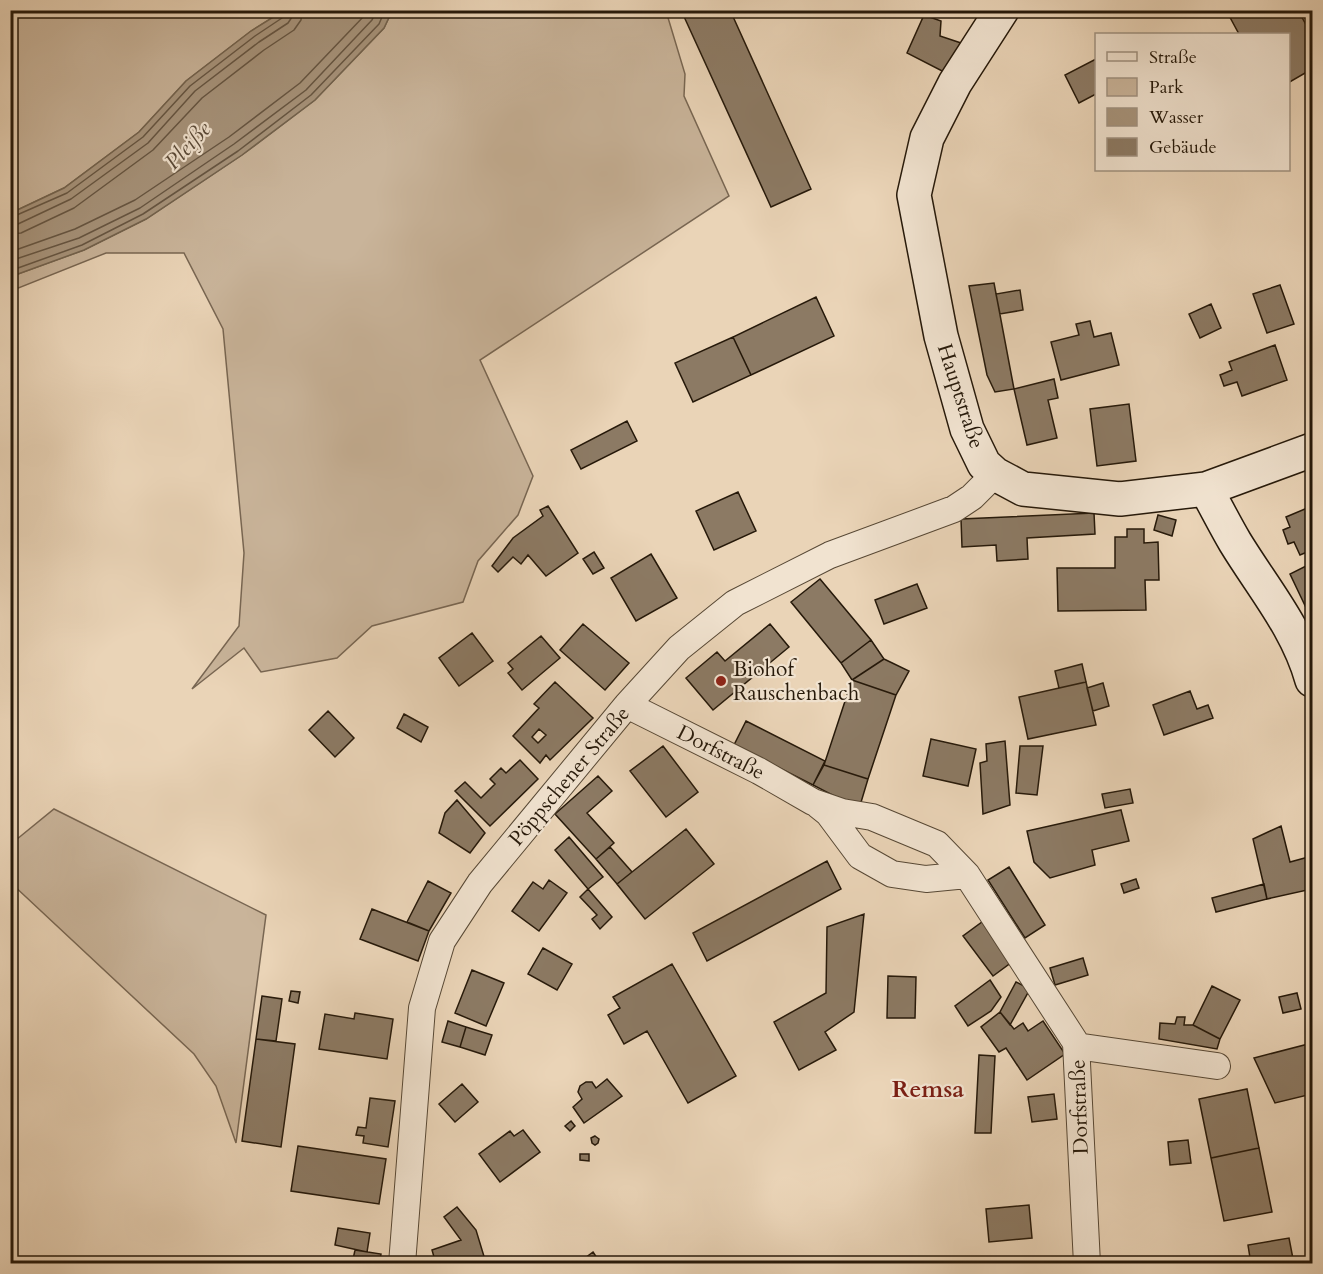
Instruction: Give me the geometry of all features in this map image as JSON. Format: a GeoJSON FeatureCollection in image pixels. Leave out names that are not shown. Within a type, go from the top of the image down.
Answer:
{"type":"FeatureCollection","features":[{"type":"Feature","properties":{"kind":"street","name":"Hauptstraße"},"geometry":{"type":"LineString","coordinates":[[1002,10],[955,83],[927,138],[914,195],[941,336],[964,419],[984,464],[995,474],[1023,489],[1120,499],[1206,489],[1312,450]]}},
{"type":"Feature","properties":{"kind":"street","name":"Pöppschener Straße"},"geometry":{"type":"LineString","coordinates":[[402,1263],[422,1008],[442,941],[480,883],[627,705],[679,648],[735,603],[830,555],[954,509],[995,474]]}},
{"type":"Feature","properties":{"kind":"street"},"geometry":{"type":"LineString","coordinates":[[1206,489],[1236,543],[1277,603],[1308,664],[1312,680]]}},
{"type":"Feature","properties":{"kind":"street","name":"Dorfstraße"},"geometry":{"type":"LineString","coordinates":[[627,705],[759,771],[813,802],[828,813],[860,855],[892,874],[926,879],[967,875]]}},
{"type":"Feature","properties":{"kind":"street","name":"Dorfstraße"},"geometry":{"type":"LineString","coordinates":[[813,802],[842,812],[872,817],[937,844],[967,875],[1076,1042],[1087,1263]]}},
{"type":"Feature","properties":{"kind":"street"},"geometry":{"type":"LineString","coordinates":[[1076,1046],[1217,1066]]}},
{"type":"Feature","properties":{"kind":"green space"},"geometry":{"type":"Polygon","coordinates":[[[10,11],[283,11],[251,31],[186,81],[139,132],[64,188],[11,213],[10,11]]]}},
{"type":"Feature","properties":{"kind":"green space"},"geometry":{"type":"Polygon","coordinates":[[[392,11],[666,11],[685,74],[684,96],[729,196],[480,360],[533,476],[518,515],[478,561],[463,602],[372,626],[337,658],[261,672],[244,648],[192,689],[239,626],[244,553],[223,329],[184,253],[106,253],[11,291],[11,274],[18,274],[84,250],[146,219],[242,155],[315,100],[384,28],[392,11]]]}},
{"type":"Feature","properties":{"kind":"green space"},"geometry":{"type":"Polygon","coordinates":[[[54,809],[266,915],[236,1143],[216,1086],[194,1054],[11,883],[11,844],[54,809]]]}},
{"type":"Feature","properties":{"kind":"water","name":"Pleiße"},"geometry":{"type":"Polygon","coordinates":[[[283,11],[392,11],[384,28],[315,100],[242,155],[146,219],[84,250],[18,274],[11,274],[11,213],[64,188],[139,132],[186,81],[251,31],[283,11]]]}},
{"type":"Feature","properties":{"kind":"building"},"geometry":{"type":"Polygon","coordinates":[[[681,10],[730,10],[811,189],[771,207],[681,10]]]}},
{"type":"Feature","properties":{"kind":"building"},"geometry":{"type":"Polygon","coordinates":[[[1226,10],[1298,10],[1312,36],[1312,69],[1290,82],[1290,33],[1238,33],[1226,10]]]}},
{"type":"Feature","properties":{"kind":"building"},"geometry":{"type":"Polygon","coordinates":[[[924,15],[941,21],[940,36],[961,43],[946,73],[907,53],[924,15]]]}},
{"type":"Feature","properties":{"kind":"building"},"geometry":{"type":"Polygon","coordinates":[[[1095,60],[1095,95],[1079,103],[1065,75],[1095,60]]]}},
{"type":"Feature","properties":{"kind":"building"},"geometry":{"type":"Polygon","coordinates":[[[994,283],[1014,389],[995,392],[987,375],[969,286],[994,283]]]}},
{"type":"Feature","properties":{"kind":"building"},"geometry":{"type":"Polygon","coordinates":[[[1280,285],[1294,324],[1267,333],[1253,294],[1280,285]]]}},
{"type":"Feature","properties":{"kind":"building"},"geometry":{"type":"Polygon","coordinates":[[[1020,290],[1023,310],[1000,314],[996,294],[1020,290]]]}},
{"type":"Feature","properties":{"kind":"building"},"geometry":{"type":"Polygon","coordinates":[[[816,297],[834,336],[751,375],[733,337],[816,297]]]}},
{"type":"Feature","properties":{"kind":"building"},"geometry":{"type":"Polygon","coordinates":[[[1211,304],[1221,328],[1200,338],[1189,314],[1211,304]]]}},
{"type":"Feature","properties":{"kind":"building"},"geometry":{"type":"Polygon","coordinates":[[[1090,321],[1094,337],[1111,333],[1119,365],[1061,380],[1051,342],[1079,335],[1076,324],[1090,321]]]}},
{"type":"Feature","properties":{"kind":"building"},"geometry":{"type":"Polygon","coordinates":[[[733,337],[751,375],[693,402],[675,363],[733,337]]]}},
{"type":"Feature","properties":{"kind":"building"},"geometry":{"type":"Polygon","coordinates":[[[1275,345],[1287,380],[1242,396],[1237,382],[1224,386],[1220,375],[1232,370],[1229,362],[1275,345]]]}},
{"type":"Feature","properties":{"kind":"building"},"geometry":{"type":"Polygon","coordinates":[[[1054,379],[1058,398],[1048,400],[1057,438],[1027,445],[1014,389],[1054,379]]]}},
{"type":"Feature","properties":{"kind":"building"},"geometry":{"type":"Polygon","coordinates":[[[1129,404],[1136,461],[1097,466],[1090,409],[1129,404]]]}},
{"type":"Feature","properties":{"kind":"building"},"geometry":{"type":"Polygon","coordinates":[[[627,421],[637,441],[581,469],[571,450],[627,421]]]}},
{"type":"Feature","properties":{"kind":"building"},"geometry":{"type":"Polygon","coordinates":[[[738,492],[756,531],[714,550],[696,511],[738,492]]]}},
{"type":"Feature","properties":{"kind":"building"},"geometry":{"type":"Polygon","coordinates":[[[548,506],[578,553],[546,576],[528,555],[521,564],[513,557],[498,572],[492,566],[513,538],[543,516],[540,510],[548,506]]]}},
{"type":"Feature","properties":{"kind":"building"},"geometry":{"type":"Polygon","coordinates":[[[1312,506],[1312,550],[1300,555],[1294,542],[1288,544],[1283,530],[1290,527],[1286,517],[1312,506]]]}},
{"type":"Feature","properties":{"kind":"building"},"geometry":{"type":"Polygon","coordinates":[[[1094,513],[1095,534],[1027,538],[1028,559],[997,561],[996,545],[962,547],[961,519],[1094,513]]]}},
{"type":"Feature","properties":{"kind":"building"},"geometry":{"type":"Polygon","coordinates":[[[1158,515],[1176,520],[1172,536],[1154,530],[1158,515]]]}},
{"type":"Feature","properties":{"kind":"building"},"geometry":{"type":"Polygon","coordinates":[[[1127,529],[1144,529],[1144,543],[1158,542],[1159,580],[1145,580],[1146,610],[1058,611],[1057,568],[1115,568],[1115,537],[1127,537],[1127,529]]]}},
{"type":"Feature","properties":{"kind":"building"},"geometry":{"type":"Polygon","coordinates":[[[594,552],[604,568],[593,574],[583,559],[594,552]]]}},
{"type":"Feature","properties":{"kind":"building"},"geometry":{"type":"Polygon","coordinates":[[[651,554],[677,598],[636,621],[611,578],[651,554]]]}},
{"type":"Feature","properties":{"kind":"building"},"geometry":{"type":"Polygon","coordinates":[[[1312,563],[1312,612],[1309,614],[1290,574],[1312,563]]]}},
{"type":"Feature","properties":{"kind":"building"},"geometry":{"type":"Polygon","coordinates":[[[820,579],[871,640],[841,663],[791,602],[820,579]]]}},
{"type":"Feature","properties":{"kind":"building"},"geometry":{"type":"Polygon","coordinates":[[[917,584],[927,608],[884,624],[875,600],[917,584]]]}},
{"type":"Feature","properties":{"kind":"building"},"geometry":{"type":"Polygon","coordinates":[[[583,624],[629,663],[605,690],[560,650],[583,624]]]}},
{"type":"Feature","properties":{"kind":"building"},"geometry":{"type":"Polygon","coordinates":[[[770,624],[789,647],[713,710],[686,678],[717,652],[725,661],[770,624]]]}},
{"type":"Feature","properties":{"kind":"building"},"geometry":{"type":"Polygon","coordinates":[[[472,633],[493,661],[459,686],[439,658],[472,633]]]}},
{"type":"Feature","properties":{"kind":"building"},"geometry":{"type":"Polygon","coordinates":[[[541,636],[560,658],[522,690],[508,673],[513,669],[508,663],[541,636]]]}},
{"type":"Feature","properties":{"kind":"building"},"geometry":{"type":"Polygon","coordinates":[[[871,640],[884,659],[852,680],[841,663],[871,640]]]}},
{"type":"Feature","properties":{"kind":"building"},"geometry":{"type":"Polygon","coordinates":[[[884,659],[909,671],[896,695],[852,680],[884,659]]]}},
{"type":"Feature","properties":{"kind":"building"},"geometry":{"type":"Polygon","coordinates":[[[1082,664],[1086,682],[1059,688],[1055,671],[1082,664]]]}},
{"type":"Feature","properties":{"kind":"building"},"geometry":{"type":"Polygon","coordinates":[[[852,680],[896,695],[868,779],[824,765],[852,680]]]}},
{"type":"Feature","properties":{"kind":"building"},"geometry":{"type":"Polygon","coordinates":[[[555,682],[593,718],[550,760],[546,755],[540,763],[513,736],[539,708],[534,704],[555,682]],[[539,729],[532,737],[538,743],[546,735],[539,729]]]}},
{"type":"Feature","properties":{"kind":"building"},"geometry":{"type":"Polygon","coordinates":[[[1086,682],[1096,725],[1028,739],[1019,697],[1086,682]]]}},
{"type":"Feature","properties":{"kind":"building"},"geometry":{"type":"Polygon","coordinates":[[[1103,683],[1109,706],[1093,711],[1087,688],[1103,683]]]}},
{"type":"Feature","properties":{"kind":"building"},"geometry":{"type":"Polygon","coordinates":[[[1190,691],[1197,709],[1208,705],[1213,718],[1164,735],[1153,705],[1190,691]]]}},
{"type":"Feature","properties":{"kind":"building"},"geometry":{"type":"Polygon","coordinates":[[[328,711],[354,738],[335,757],[309,730],[328,711]]]}},
{"type":"Feature","properties":{"kind":"building"},"geometry":{"type":"Polygon","coordinates":[[[404,714],[428,727],[421,742],[397,728],[404,714]]]}},
{"type":"Feature","properties":{"kind":"building"},"geometry":{"type":"Polygon","coordinates":[[[746,721],[825,761],[813,785],[734,745],[746,721]]]}},
{"type":"Feature","properties":{"kind":"building"},"geometry":{"type":"Polygon","coordinates":[[[931,739],[976,749],[968,786],[923,776],[931,739]]]}},
{"type":"Feature","properties":{"kind":"building"},"geometry":{"type":"Polygon","coordinates":[[[1005,741],[1010,805],[983,814],[980,763],[987,761],[986,744],[1005,741]]]}},
{"type":"Feature","properties":{"kind":"building"},"geometry":{"type":"Polygon","coordinates":[[[663,746],[698,792],[666,817],[630,771],[663,746]]]}},
{"type":"Feature","properties":{"kind":"building"},"geometry":{"type":"Polygon","coordinates":[[[1020,746],[1043,746],[1037,795],[1016,793],[1020,746]]]}},
{"type":"Feature","properties":{"kind":"building"},"geometry":{"type":"Polygon","coordinates":[[[520,760],[538,779],[490,826],[455,791],[465,782],[481,798],[495,784],[490,779],[501,768],[506,773],[520,760]]]}},
{"type":"Feature","properties":{"kind":"building"},"geometry":{"type":"Polygon","coordinates":[[[824,765],[868,779],[859,809],[813,785],[824,765]]]}},
{"type":"Feature","properties":{"kind":"building"},"geometry":{"type":"Polygon","coordinates":[[[598,776],[612,791],[587,813],[614,843],[596,859],[555,814],[598,776]]]}},
{"type":"Feature","properties":{"kind":"building"},"geometry":{"type":"Polygon","coordinates":[[[1130,789],[1133,803],[1105,808],[1102,794],[1130,789]]]}},
{"type":"Feature","properties":{"kind":"building"},"geometry":{"type":"Polygon","coordinates":[[[457,800],[485,833],[470,853],[439,833],[445,813],[457,800]]]}},
{"type":"Feature","properties":{"kind":"building"},"geometry":{"type":"Polygon","coordinates":[[[1121,810],[1129,841],[1092,850],[1095,865],[1050,878],[1034,862],[1027,831],[1121,810]]]}},
{"type":"Feature","properties":{"kind":"building"},"geometry":{"type":"Polygon","coordinates":[[[1281,826],[1290,862],[1312,856],[1312,889],[1267,899],[1253,839],[1281,826]]]}},
{"type":"Feature","properties":{"kind":"building"},"geometry":{"type":"Polygon","coordinates":[[[686,829],[714,864],[645,919],[617,884],[686,829]]]}},
{"type":"Feature","properties":{"kind":"building"},"geometry":{"type":"Polygon","coordinates":[[[569,837],[603,877],[588,889],[555,850],[569,837]]]}},
{"type":"Feature","properties":{"kind":"building"},"geometry":{"type":"Polygon","coordinates":[[[610,847],[632,872],[617,884],[596,859],[610,847]]]}},
{"type":"Feature","properties":{"kind":"building"},"geometry":{"type":"Polygon","coordinates":[[[827,861],[841,889],[707,961],[693,933],[827,861]]]}},
{"type":"Feature","properties":{"kind":"building"},"geometry":{"type":"Polygon","coordinates":[[[1009,867],[1045,925],[1025,938],[988,880],[1009,867]]]}},
{"type":"Feature","properties":{"kind":"building"},"geometry":{"type":"Polygon","coordinates":[[[1136,879],[1139,888],[1124,893],[1121,884],[1136,879]]]}},
{"type":"Feature","properties":{"kind":"building"},"geometry":{"type":"Polygon","coordinates":[[[549,880],[567,893],[539,931],[512,911],[533,882],[543,889],[549,880]]]}},
{"type":"Feature","properties":{"kind":"building"},"geometry":{"type":"Polygon","coordinates":[[[428,881],[451,893],[429,931],[407,922],[428,881]]]}},
{"type":"Feature","properties":{"kind":"building"},"geometry":{"type":"Polygon","coordinates":[[[1264,884],[1267,899],[1216,912],[1212,898],[1264,884]]]}},
{"type":"Feature","properties":{"kind":"building"},"geometry":{"type":"Polygon","coordinates":[[[588,889],[612,917],[600,929],[592,919],[597,915],[580,897],[588,889]]]}},
{"type":"Feature","properties":{"kind":"building"},"geometry":{"type":"Polygon","coordinates":[[[372,909],[429,931],[418,961],[360,939],[372,909]]]}},
{"type":"Feature","properties":{"kind":"building"},"geometry":{"type":"Polygon","coordinates":[[[864,914],[854,1012],[825,1032],[836,1050],[799,1070],[774,1022],[826,993],[827,927],[864,914]]]}},
{"type":"Feature","properties":{"kind":"building"},"geometry":{"type":"Polygon","coordinates":[[[986,919],[1016,959],[993,976],[963,936],[986,919]]]}},
{"type":"Feature","properties":{"kind":"building"},"geometry":{"type":"Polygon","coordinates":[[[543,948],[572,964],[557,990],[528,974],[543,948]]]}},
{"type":"Feature","properties":{"kind":"building"},"geometry":{"type":"Polygon","coordinates":[[[1083,958],[1088,975],[1055,985],[1050,968],[1083,958]]]}},
{"type":"Feature","properties":{"kind":"building"},"geometry":{"type":"Polygon","coordinates":[[[672,964],[736,1076],[688,1103],[647,1031],[624,1044],[608,1015],[620,1008],[613,997],[672,964]]]}},
{"type":"Feature","properties":{"kind":"building"},"geometry":{"type":"Polygon","coordinates":[[[472,970],[504,983],[486,1026],[455,1013],[472,970]]]}},
{"type":"Feature","properties":{"kind":"building"},"geometry":{"type":"Polygon","coordinates":[[[888,976],[916,977],[915,1018],[887,1018],[888,976]]]}},
{"type":"Feature","properties":{"kind":"building"},"geometry":{"type":"Polygon","coordinates":[[[990,980],[1001,997],[991,1011],[968,1026],[955,1006],[990,980]]]}},
{"type":"Feature","properties":{"kind":"building"},"geometry":{"type":"Polygon","coordinates":[[[1016,982],[1030,989],[1010,1025],[1000,1012],[1016,982]]]}},
{"type":"Feature","properties":{"kind":"building"},"geometry":{"type":"Polygon","coordinates":[[[1212,986],[1240,1000],[1220,1039],[1193,1025],[1212,986]]]}},
{"type":"Feature","properties":{"kind":"building"},"geometry":{"type":"Polygon","coordinates":[[[291,991],[300,992],[298,1003],[289,1001],[291,991]]]}},
{"type":"Feature","properties":{"kind":"building"},"geometry":{"type":"Polygon","coordinates":[[[1297,993],[1301,1009],[1283,1013],[1279,997],[1297,993]]]}},
{"type":"Feature","properties":{"kind":"building"},"geometry":{"type":"Polygon","coordinates":[[[262,996],[282,999],[276,1041],[256,1039],[262,996]]]}},
{"type":"Feature","properties":{"kind":"building"},"geometry":{"type":"Polygon","coordinates":[[[1000,1012],[1014,1029],[1023,1023],[1028,1031],[1043,1021],[1065,1054],[1027,1080],[1006,1048],[999,1052],[981,1027],[1000,1012]]]}},
{"type":"Feature","properties":{"kind":"building"},"geometry":{"type":"Polygon","coordinates":[[[355,1013],[393,1019],[387,1059],[319,1049],[325,1014],[354,1019],[355,1013]]]}},
{"type":"Feature","properties":{"kind":"building"},"geometry":{"type":"Polygon","coordinates":[[[1177,1017],[1185,1017],[1184,1025],[1193,1025],[1220,1039],[1217,1049],[1159,1039],[1160,1023],[1175,1024],[1177,1017]]]}},
{"type":"Feature","properties":{"kind":"building"},"geometry":{"type":"Polygon","coordinates":[[[448,1021],[466,1027],[460,1047],[442,1042],[448,1021]]]}},
{"type":"Feature","properties":{"kind":"building"},"geometry":{"type":"Polygon","coordinates":[[[466,1027],[492,1035],[485,1055],[460,1047],[466,1027]]]}},
{"type":"Feature","properties":{"kind":"building"},"geometry":{"type":"Polygon","coordinates":[[[256,1039],[295,1044],[281,1147],[242,1141],[256,1039]]]}},
{"type":"Feature","properties":{"kind":"building"},"geometry":{"type":"Polygon","coordinates":[[[1312,1043],[1312,1094],[1275,1103],[1254,1058],[1312,1043]]]}},
{"type":"Feature","properties":{"kind":"building"},"geometry":{"type":"Polygon","coordinates":[[[979,1055],[995,1056],[991,1133],[975,1133],[979,1055]]]}},
{"type":"Feature","properties":{"kind":"building"},"geometry":{"type":"Polygon","coordinates":[[[607,1079],[622,1096],[584,1123],[573,1107],[582,1099],[578,1092],[580,1086],[586,1082],[592,1082],[596,1088],[607,1079]]]}},
{"type":"Feature","properties":{"kind":"building"},"geometry":{"type":"Polygon","coordinates":[[[462,1084],[478,1102],[455,1122],[439,1104],[462,1084]]]}},
{"type":"Feature","properties":{"kind":"building"},"geometry":{"type":"Polygon","coordinates":[[[1247,1089],[1259,1148],[1211,1158],[1199,1099],[1247,1089]]]}},
{"type":"Feature","properties":{"kind":"building"},"geometry":{"type":"Polygon","coordinates":[[[1054,1094],[1057,1119],[1032,1122],[1028,1097],[1054,1094]]]}},
{"type":"Feature","properties":{"kind":"building"},"geometry":{"type":"Polygon","coordinates":[[[370,1098],[395,1101],[388,1147],[363,1143],[364,1136],[356,1135],[358,1127],[366,1128],[370,1098]]]}},
{"type":"Feature","properties":{"kind":"building"},"geometry":{"type":"Polygon","coordinates":[[[571,1121],[575,1126],[570,1131],[565,1126],[571,1121]]]}},
{"type":"Feature","properties":{"kind":"building"},"geometry":{"type":"Polygon","coordinates":[[[523,1130],[540,1152],[500,1182],[479,1154],[510,1131],[514,1136],[523,1130]]]}},
{"type":"Feature","properties":{"kind":"building"},"geometry":{"type":"Polygon","coordinates":[[[595,1136],[599,1139],[595,1145],[591,1138],[595,1136]]]}},
{"type":"Feature","properties":{"kind":"building"},"geometry":{"type":"Polygon","coordinates":[[[1188,1140],[1191,1163],[1170,1165],[1168,1142],[1188,1140]]]}},
{"type":"Feature","properties":{"kind":"building"},"geometry":{"type":"Polygon","coordinates":[[[298,1146],[386,1159],[379,1204],[291,1191],[298,1146]]]}},
{"type":"Feature","properties":{"kind":"building"},"geometry":{"type":"Polygon","coordinates":[[[1259,1148],[1272,1212],[1224,1221],[1211,1158],[1259,1148]]]}},
{"type":"Feature","properties":{"kind":"building"},"geometry":{"type":"Polygon","coordinates":[[[580,1154],[589,1154],[589,1161],[580,1160],[580,1154]]]}},
{"type":"Feature","properties":{"kind":"building"},"geometry":{"type":"Polygon","coordinates":[[[1029,1205],[1032,1238],[989,1242],[986,1209],[1029,1205]]]}},
{"type":"Feature","properties":{"kind":"building"},"geometry":{"type":"Polygon","coordinates":[[[457,1207],[476,1230],[486,1263],[436,1264],[432,1250],[461,1240],[444,1217],[457,1207]]]}},
{"type":"Feature","properties":{"kind":"building"},"geometry":{"type":"Polygon","coordinates":[[[338,1228],[370,1233],[367,1252],[335,1245],[338,1228]]]}},
{"type":"Feature","properties":{"kind":"building"},"geometry":{"type":"Polygon","coordinates":[[[1289,1238],[1294,1264],[1251,1264],[1248,1245],[1289,1238]]]}},
{"type":"Feature","properties":{"kind":"building"},"geometry":{"type":"Polygon","coordinates":[[[355,1250],[381,1254],[379,1264],[352,1264],[355,1250]]]}},
{"type":"Feature","properties":{"kind":"building"},"geometry":{"type":"Polygon","coordinates":[[[593,1252],[601,1264],[577,1264],[593,1252]]]}},
{"type":"Feature","properties":{"kind":"building"},"geometry":{"type":"Polygon","coordinates":[[[1074,1260],[1075,1264],[1047,1264],[1074,1260]]]}},
{"type":"Feature","properties":{"kind":"place","name":"Biohof Rauschenbach"},"geometry":{"type":"Point","coordinates":[721,681]}},
{"type":"Feature","properties":{"kind":"district","name":"Remsa"},"geometry":{"type":"Point","coordinates":[928,1089]}}]}
